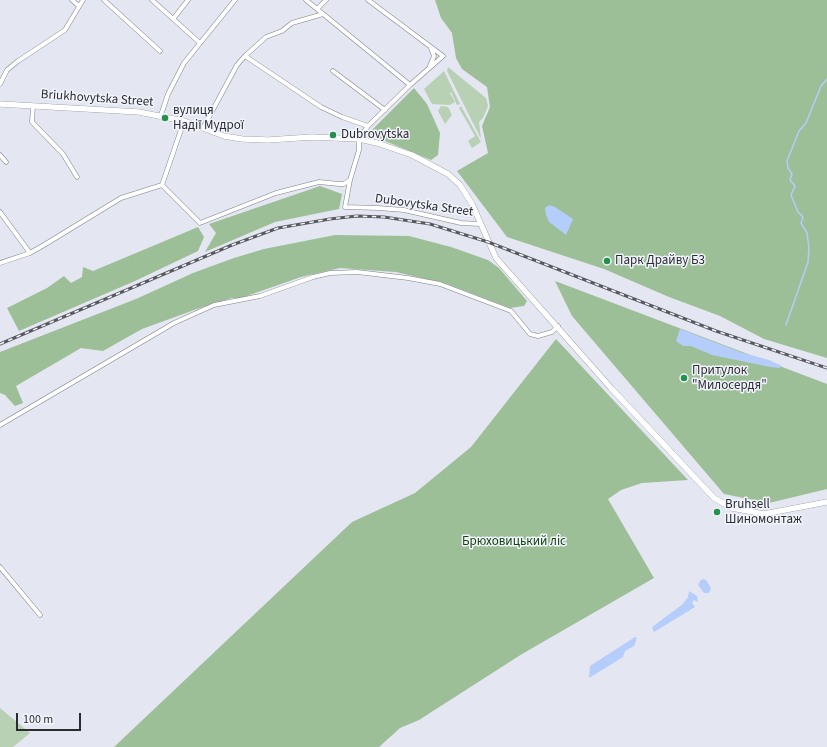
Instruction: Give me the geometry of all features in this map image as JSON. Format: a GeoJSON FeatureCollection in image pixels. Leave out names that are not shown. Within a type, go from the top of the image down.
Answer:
{"type":"FeatureCollection","features":[{"type":"Feature","properties":{"kind":"main road","name":"Briukhovytska Street"},"geometry":{"type":"LineString","coordinates":[[0,104],[140,112],[161,115],[184,121],[224,136],[242,139],[268,140],[312,137],[359,140],[398,149],[448,174],[467,194],[496,258],[558,326],[611,388],[714,498],[725,504],[753,513],[776,513],[827,502]]}},
{"type":"Feature","properties":{"kind":"street"},"geometry":{"type":"LineString","coordinates":[[72,0],[79,6]]}},
{"type":"Feature","properties":{"kind":"street"},"geometry":{"type":"LineString","coordinates":[[0,84],[8,70],[18,60],[65,30],[83,0]]}},
{"type":"Feature","properties":{"kind":"street"},"geometry":{"type":"LineString","coordinates":[[104,0],[160,51]]}},
{"type":"Feature","properties":{"kind":"street"},"geometry":{"type":"LineString","coordinates":[[152,0],[200,44]]}},
{"type":"Feature","properties":{"kind":"street"},"geometry":{"type":"LineString","coordinates":[[173,19],[188,0]]}},
{"type":"Feature","properties":{"kind":"street"},"geometry":{"type":"LineString","coordinates":[[161,115],[168,94],[181,68],[235,0]]}},
{"type":"Feature","properties":{"kind":"street"},"geometry":{"type":"LineString","coordinates":[[306,0],[318,8],[323,14],[410,85]]}},
{"type":"Feature","properties":{"kind":"street"},"geometry":{"type":"LineString","coordinates":[[318,8],[326,0]]}},
{"type":"Feature","properties":{"kind":"street"},"geometry":{"type":"LineString","coordinates":[[359,140],[368,126],[410,85],[443,56],[368,0]]}},
{"type":"Feature","properties":{"kind":"street"},"geometry":{"type":"LineString","coordinates":[[203,128],[237,64],[266,37],[282,31],[292,23],[323,14]]}},
{"type":"Feature","properties":{"kind":"street"},"geometry":{"type":"LineString","coordinates":[[429,68],[434,56],[430,46]]}},
{"type":"Feature","properties":{"kind":"street"},"geometry":{"type":"LineString","coordinates":[[246,56],[321,107],[342,117],[368,126]]}},
{"type":"Feature","properties":{"kind":"street"},"geometry":{"type":"LineString","coordinates":[[333,71],[385,110]]}},
{"type":"Feature","properties":{"kind":"street","name":"Briukhovytska Street"},"geometry":{"type":"LineString","coordinates":[[33,106],[32,122],[63,154],[77,177]]}},
{"type":"Feature","properties":{"kind":"street"},"geometry":{"type":"LineString","coordinates":[[162,185],[184,121]]}},
{"type":"Feature","properties":{"kind":"street","name":"Dubovytska Street"},"geometry":{"type":"LineString","coordinates":[[359,140],[359,150],[350,180],[345,208],[404,210],[461,223],[480,224]]}},
{"type":"Feature","properties":{"kind":"street"},"geometry":{"type":"LineString","coordinates":[[0,156],[6,162]]}},
{"type":"Feature","properties":{"kind":"street"},"geometry":{"type":"LineString","coordinates":[[162,185],[200,223],[276,193],[319,182],[339,184],[350,180]]}},
{"type":"Feature","properties":{"kind":"street"},"geometry":{"type":"LineString","coordinates":[[0,263],[30,253],[121,198],[162,185]]}},
{"type":"Feature","properties":{"kind":"street"},"geometry":{"type":"LineString","coordinates":[[0,212],[30,253]]}},
{"type":"Feature","properties":{"kind":"street"},"geometry":{"type":"LineString","coordinates":[[0,425],[174,323],[214,306],[260,296],[313,277],[330,273],[357,272],[408,278],[440,284],[511,311],[530,334],[538,336],[552,332],[558,326]]}},
{"type":"Feature","properties":{"kind":"street"},"geometry":{"type":"LineString","coordinates":[[0,567],[40,615]]}},
{"type":"Feature","properties":{"kind":"green space"},"geometry":{"type":"Polygon","coordinates":[[[435,0],[827,0],[827,358],[764,339],[720,316],[669,297],[604,269],[507,237],[457,171],[488,153],[482,126],[490,107],[487,87],[462,69],[456,58],[452,33],[441,18],[435,0]]]}},
{"type":"Feature","properties":{"kind":"green space"},"geometry":{"type":"Polygon","coordinates":[[[448,67],[486,98],[488,106],[483,118],[479,122],[481,139],[447,71],[448,67]]]}},
{"type":"Feature","properties":{"kind":"green space"},"geometry":{"type":"Polygon","coordinates":[[[444,71],[460,104],[457,105],[451,92],[450,93],[455,102],[450,105],[432,104],[424,89],[444,71]]]}},
{"type":"Feature","properties":{"kind":"green space"},"geometry":{"type":"Polygon","coordinates":[[[414,88],[427,104],[440,133],[438,155],[431,160],[368,134],[414,88]]]}},
{"type":"Feature","properties":{"kind":"green space"},"geometry":{"type":"Polygon","coordinates":[[[441,106],[448,107],[452,115],[445,124],[438,111],[441,106]]]}},
{"type":"Feature","properties":{"kind":"green space"},"geometry":{"type":"Polygon","coordinates":[[[461,106],[481,142],[472,148],[468,141],[475,136],[459,108],[461,106]]]}},
{"type":"Feature","properties":{"kind":"green space"},"geometry":{"type":"Polygon","coordinates":[[[320,186],[342,194],[339,209],[275,222],[205,252],[216,233],[209,224],[320,186]]]}},
{"type":"Feature","properties":{"kind":"green space"},"geometry":{"type":"Polygon","coordinates":[[[198,227],[204,237],[198,251],[135,281],[19,331],[7,308],[47,288],[64,276],[71,283],[82,277],[83,267],[93,271],[198,227]]]}},
{"type":"Feature","properties":{"kind":"green space"},"geometry":{"type":"Polygon","coordinates":[[[335,235],[409,236],[451,247],[488,260],[499,268],[527,301],[524,306],[510,308],[447,284],[396,272],[340,268],[301,277],[241,298],[232,298],[197,309],[142,329],[103,351],[81,348],[16,386],[23,403],[15,406],[5,395],[0,393],[0,352],[136,299],[193,273],[234,258],[264,249],[335,235]]]}},
{"type":"Feature","properties":{"kind":"green space"},"geometry":{"type":"Polygon","coordinates":[[[555,281],[827,384],[827,489],[769,503],[724,494],[572,316],[555,281]]]}},
{"type":"Feature","properties":{"kind":"green space","name":"Брюховицький ліс"},"geometry":{"type":"Polygon","coordinates":[[[556,339],[688,480],[642,483],[621,490],[608,499],[654,578],[522,654],[419,720],[400,728],[379,747],[114,747],[352,522],[415,493],[471,447],[556,339]]]}},
{"type":"Feature","properties":{"kind":"green space"},"geometry":{"type":"Polygon","coordinates":[[[0,708],[30,733],[13,747],[0,747],[0,708]]]}},
{"type":"Feature","properties":{"kind":"water"},"geometry":{"type":"Polygon","coordinates":[[[549,205],[555,207],[573,219],[566,235],[549,222],[545,208],[549,205]]]}},
{"type":"Feature","properties":{"kind":"water"},"geometry":{"type":"Polygon","coordinates":[[[680,329],[743,353],[769,360],[782,366],[779,368],[770,367],[712,355],[691,346],[683,346],[676,341],[680,329]]]}},
{"type":"Feature","properties":{"kind":"water"},"geometry":{"type":"Polygon","coordinates":[[[703,579],[706,580],[711,588],[709,593],[704,593],[698,585],[703,579]]]}},
{"type":"Feature","properties":{"kind":"water"},"geometry":{"type":"Polygon","coordinates":[[[689,591],[697,596],[698,602],[694,600],[692,603],[695,607],[654,632],[652,627],[683,604],[688,597],[689,591]]]}},
{"type":"Feature","properties":{"kind":"water"},"geometry":{"type":"Polygon","coordinates":[[[635,637],[637,638],[634,646],[625,651],[623,657],[589,678],[590,666],[635,637]]]}},
{"type":"Feature","properties":{"kind":"waterway"},"geometry":{"type":"LineString","coordinates":[[786,325],[808,262],[809,248],[807,233],[801,223],[803,217],[798,212],[791,195],[795,186],[790,180],[792,174],[788,168],[787,161],[799,131],[806,123],[821,86],[827,79]]}},
{"type":"Feature","properties":{"kind":"railway"},"geometry":{"type":"LineString","coordinates":[[0,344],[232,245],[278,228],[357,216],[384,217],[430,224],[488,242],[716,331],[827,368]]}},
{"type":"Feature","properties":{"kind":"place","name":"вулиця Надії Мудрої"},"geometry":{"type":"Point","coordinates":[165,118]}},
{"type":"Feature","properties":{"kind":"place","name":"Dubrovytska"},"geometry":{"type":"Point","coordinates":[333,135]}},
{"type":"Feature","properties":{"kind":"place","name":"Парк Драйву Б3"},"geometry":{"type":"Point","coordinates":[607,261]}},
{"type":"Feature","properties":{"kind":"place","name":"Притулок \"Милосердя\""},"geometry":{"type":"Point","coordinates":[684,378]}},
{"type":"Feature","properties":{"kind":"place","name":"Bruhsell Шиномонтаж"},"geometry":{"type":"Point","coordinates":[717,512]}}]}
